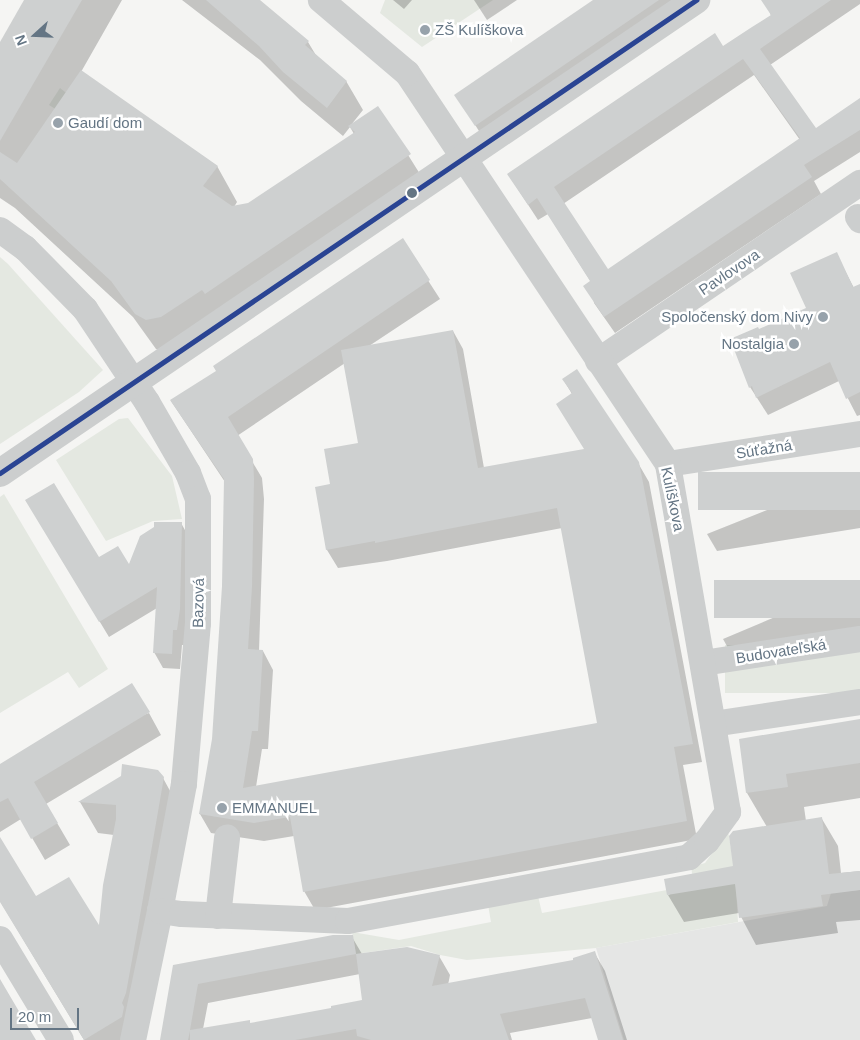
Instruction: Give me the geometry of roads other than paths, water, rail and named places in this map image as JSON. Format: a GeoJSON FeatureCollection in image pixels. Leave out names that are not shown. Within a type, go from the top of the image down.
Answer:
{"type":"FeatureCollection","features":[{"type":"Feature","properties":{"kind":"street","name":"Kulíškova"},"geometry":{"type":"LineString","coordinates":[[218,916],[348,921],[689,857],[707,841],[728,812],[668,464],[407,74],[320,0]]}},
{"type":"Feature","properties":{"kind":"street"},"geometry":{"type":"LineString","coordinates":[[0,473],[696,0]]}},
{"type":"Feature","properties":{"kind":"street","name":"Pavlovova"},"geometry":{"type":"LineString","coordinates":[[598,360],[860,183]]}},
{"type":"Feature","properties":{"kind":"street","name":"Bazová"},"geometry":{"type":"LineString","coordinates":[[0,230],[25,248],[85,309],[134,382],[188,473],[198,499],[198,623],[194,689],[184,784],[160,911],[132,1040]]}},
{"type":"Feature","properties":{"kind":"street","name":"Súťažná"},"geometry":{"type":"LineString","coordinates":[[668,464],[860,434]]}},
{"type":"Feature","properties":{"kind":"street","name":"Budovateľská"},"geometry":{"type":"LineString","coordinates":[[703,663],[860,639]]}},
{"type":"Feature","properties":{"kind":"street"},"geometry":{"type":"LineString","coordinates":[[713,724],[860,702]]}},
{"type":"Feature","properties":{"kind":"street"},"geometry":{"type":"LineString","coordinates":[[160,911],[218,916],[227,838]]}},
{"type":"Feature","properties":{"kind":"street"},"geometry":{"type":"LineString","coordinates":[[0,939],[61,1040]]}},
{"type":"Feature","properties":{"kind":"place","name":"ZŠ Kulíškova"},"geometry":{"type":"Point","coordinates":[425,30]}},
{"type":"Feature","properties":{"kind":"place","name":"Gaudí dom"},"geometry":{"type":"Point","coordinates":[58,123]}},
{"type":"Feature","properties":{"kind":"place","name":"Spoločenský dom Nivy"},"geometry":{"type":"Point","coordinates":[823,317]}},
{"type":"Feature","properties":{"kind":"place","name":"Nostalgia"},"geometry":{"type":"Point","coordinates":[794,344]}},
{"type":"Feature","properties":{"kind":"place","name":"EMMANUEL"},"geometry":{"type":"Point","coordinates":[222,808]}}]}
